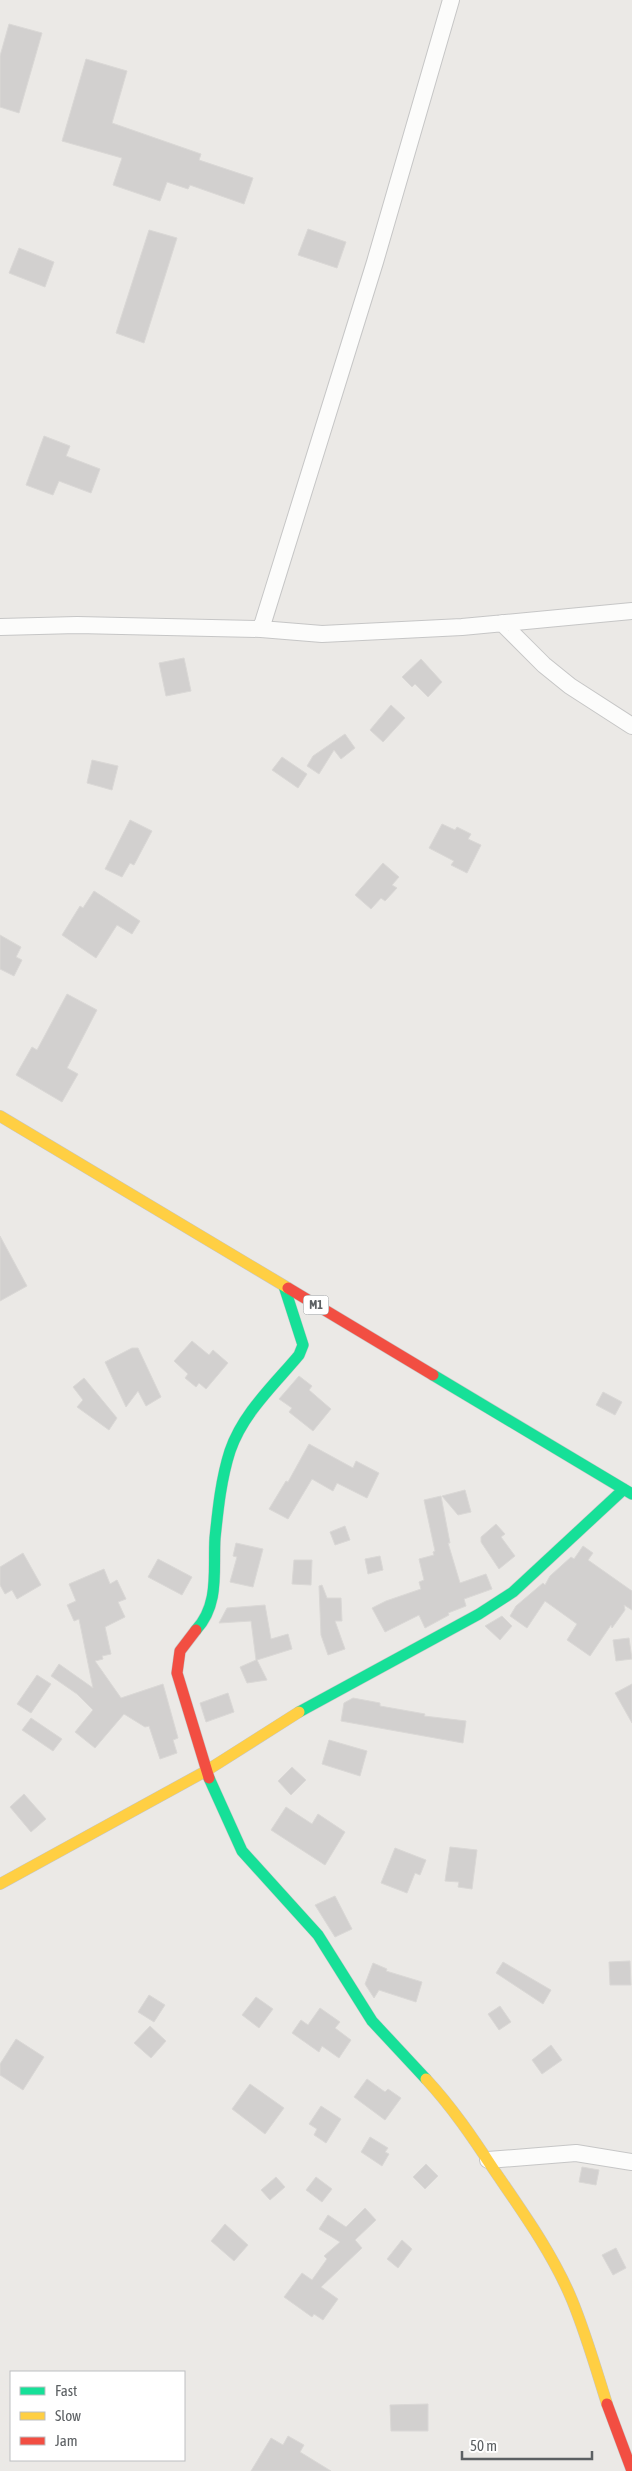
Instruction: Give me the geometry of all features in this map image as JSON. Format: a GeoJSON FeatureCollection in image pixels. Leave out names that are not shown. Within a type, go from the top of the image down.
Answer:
{"type":"FeatureCollection","features":[{"type":"Feature","properties":{"kind":"main road","name":"M1"},"geometry":{"type":"LineString","coordinates":[[0,1116],[628,1491]]}},
{"type":"Feature","properties":{"kind":"main road"},"geometry":{"type":"LineString","coordinates":[[284,1286],[303,1346],[299,1355],[247,1419],[235,1438],[230,1455],[216,1532],[210,1609],[183,1645],[176,1659],[177,1673],[206,1770],[242,1851],[318,1935],[372,2021],[447,2101],[519,2206],[571,2298],[588,2342],[610,2415],[632,2471]]}},
{"type":"Feature","properties":{"kind":"main road"},"geometry":{"type":"LineString","coordinates":[[0,1884],[206,1770],[288,1718],[444,1634],[513,1592],[628,1491]]}},
{"type":"Feature","properties":{"kind":"street"},"geometry":{"type":"LineString","coordinates":[[261,629],[375,262],[451,0]]}},
{"type":"Feature","properties":{"kind":"street"},"geometry":{"type":"LineString","coordinates":[[0,627],[77,626],[261,629],[322,634],[389,632],[632,611]]}},
{"type":"Feature","properties":{"kind":"street"},"geometry":{"type":"LineString","coordinates":[[502,623],[544,665],[570,686],[632,726]]}},
{"type":"Feature","properties":{"kind":"street"},"geometry":{"type":"LineString","coordinates":[[488,2160],[576,2153],[632,2162]]}},
{"type":"Feature","properties":{"kind":"building"},"geometry":{"type":"Polygon","coordinates":[[[9,24],[42,33],[19,113],[0,107],[0,56],[9,24]]]}},
{"type":"Feature","properties":{"kind":"building"},"geometry":{"type":"Polygon","coordinates":[[[86,59],[127,71],[112,123],[201,154],[199,160],[253,178],[244,204],[190,185],[188,189],[167,182],[160,201],[113,185],[122,158],[62,141],[86,59]]]}},
{"type":"Feature","properties":{"kind":"building"},"geometry":{"type":"Polygon","coordinates":[[[308,229],[346,242],[337,268],[298,255],[308,229]]]}},
{"type":"Feature","properties":{"kind":"building"},"geometry":{"type":"Polygon","coordinates":[[[149,230],[177,238],[144,343],[116,333],[149,230]]]}},
{"type":"Feature","properties":{"kind":"building"},"geometry":{"type":"Polygon","coordinates":[[[19,248],[54,262],[45,287],[9,273],[19,248]]]}},
{"type":"Feature","properties":{"kind":"building"},"geometry":{"type":"Polygon","coordinates":[[[44,436],[70,446],[66,456],[100,469],[91,493],[59,481],[53,495],[26,485],[44,436]]]}},
{"type":"Feature","properties":{"kind":"building"},"geometry":{"type":"Polygon","coordinates":[[[184,658],[191,691],[166,696],[159,663],[184,658]]]}},
{"type":"Feature","properties":{"kind":"building"},"geometry":{"type":"Polygon","coordinates":[[[421,659],[442,682],[428,697],[415,684],[412,687],[402,677],[421,659]]]}},
{"type":"Feature","properties":{"kind":"building"},"geometry":{"type":"Polygon","coordinates":[[[391,705],[405,718],[383,742],[370,730],[391,705]]]}},
{"type":"Feature","properties":{"kind":"building"},"geometry":{"type":"Polygon","coordinates":[[[345,734],[355,748],[341,759],[334,750],[319,774],[307,766],[313,756],[345,734]]]}},
{"type":"Feature","properties":{"kind":"building"},"geometry":{"type":"Polygon","coordinates":[[[282,757],[307,774],[298,788],[272,770],[282,757]]]}},
{"type":"Feature","properties":{"kind":"building"},"geometry":{"type":"Polygon","coordinates":[[[92,760],[118,766],[112,790],[87,783],[92,760]]]}},
{"type":"Feature","properties":{"kind":"building"},"geometry":{"type":"Polygon","coordinates":[[[130,820],[152,831],[134,865],[130,863],[122,877],[105,869],[130,820]]]}},
{"type":"Feature","properties":{"kind":"building"},"geometry":{"type":"Polygon","coordinates":[[[442,824],[455,830],[457,827],[471,834],[468,839],[481,845],[467,873],[451,865],[454,861],[429,848],[442,824]]]}},
{"type":"Feature","properties":{"kind":"building"},"geometry":{"type":"Polygon","coordinates":[[[383,863],[399,877],[392,885],[397,888],[385,901],[381,898],[371,909],[355,895],[383,863]]]}},
{"type":"Feature","properties":{"kind":"building"},"geometry":{"type":"Polygon","coordinates":[[[94,891],[140,921],[132,934],[117,925],[96,958],[62,935],[80,906],[83,908],[94,891]]]}},
{"type":"Feature","properties":{"kind":"building"},"geometry":{"type":"Polygon","coordinates":[[[0,935],[21,947],[16,957],[22,960],[14,976],[0,969],[0,935]]]}},
{"type":"Feature","properties":{"kind":"building"},"geometry":{"type":"Polygon","coordinates":[[[67,994],[97,1010],[67,1068],[78,1074],[62,1102],[16,1075],[32,1047],[37,1050],[67,994]]]}},
{"type":"Feature","properties":{"kind":"building"},"geometry":{"type":"Polygon","coordinates":[[[0,1236],[27,1286],[0,1301],[0,1236]]]}},
{"type":"Feature","properties":{"kind":"building"},"geometry":{"type":"Polygon","coordinates":[[[192,1341],[209,1355],[213,1350],[228,1363],[206,1389],[199,1383],[196,1387],[185,1378],[188,1374],[174,1361],[192,1341]]]}},
{"type":"Feature","properties":{"kind":"building"},"geometry":{"type":"Polygon","coordinates":[[[132,1348],[138,1348],[161,1397],[146,1406],[138,1391],[126,1407],[105,1362],[132,1348]]]}},
{"type":"Feature","properties":{"kind":"building"},"geometry":{"type":"Polygon","coordinates":[[[299,1376],[312,1386],[309,1390],[331,1409],[313,1431],[289,1412],[292,1408],[279,1399],[299,1376]]]}},
{"type":"Feature","properties":{"kind":"building"},"geometry":{"type":"Polygon","coordinates":[[[84,1378],[117,1418],[109,1430],[77,1407],[83,1400],[73,1387],[84,1378]]]}},
{"type":"Feature","properties":{"kind":"building"},"geometry":{"type":"Polygon","coordinates":[[[603,1392],[622,1402],[615,1415],[596,1405],[603,1392]]]}},
{"type":"Feature","properties":{"kind":"building"},"geometry":{"type":"Polygon","coordinates":[[[309,1444],[353,1468],[356,1461],[379,1473],[367,1498],[337,1483],[333,1491],[312,1479],[288,1519],[269,1509],[286,1481],[288,1482],[309,1444]]]}},
{"type":"Feature","properties":{"kind":"building"},"geometry":{"type":"Polygon","coordinates":[[[465,1490],[471,1512],[458,1515],[442,1496],[465,1490]]]}},
{"type":"Feature","properties":{"kind":"building"},"geometry":{"type":"Polygon","coordinates":[[[441,1496],[450,1543],[448,1543],[460,1583],[486,1574],[492,1589],[464,1599],[466,1606],[448,1613],[449,1615],[425,1628],[419,1615],[385,1632],[372,1608],[421,1589],[419,1582],[424,1580],[419,1559],[434,1555],[433,1552],[435,1551],[424,1500],[441,1496]]]}},
{"type":"Feature","properties":{"kind":"building"},"geometry":{"type":"Polygon","coordinates":[[[496,1524],[505,1534],[501,1537],[515,1556],[499,1569],[481,1542],[481,1537],[496,1524]]]}},
{"type":"Feature","properties":{"kind":"building"},"geometry":{"type":"Polygon","coordinates":[[[345,1526],[350,1540],[335,1545],[330,1532],[345,1526]]]}},
{"type":"Feature","properties":{"kind":"building"},"geometry":{"type":"Polygon","coordinates":[[[236,1543],[263,1549],[253,1587],[230,1582],[237,1557],[233,1556],[236,1543]]]}},
{"type":"Feature","properties":{"kind":"building"},"geometry":{"type":"Polygon","coordinates":[[[583,1546],[593,1553],[588,1560],[632,1591],[632,1610],[624,1605],[625,1610],[612,1628],[611,1625],[590,1656],[567,1640],[577,1624],[545,1601],[527,1628],[510,1616],[516,1606],[543,1583],[545,1585],[550,1576],[571,1557],[574,1559],[583,1546]]]}},
{"type":"Feature","properties":{"kind":"building"},"geometry":{"type":"Polygon","coordinates":[[[23,1553],[41,1585],[17,1599],[12,1590],[5,1594],[0,1585],[0,1567],[23,1553]]]}},
{"type":"Feature","properties":{"kind":"building"},"geometry":{"type":"Polygon","coordinates":[[[380,1556],[383,1570],[368,1574],[365,1559],[380,1556]]]}},
{"type":"Feature","properties":{"kind":"building"},"geometry":{"type":"Polygon","coordinates":[[[158,1559],[192,1577],[182,1595],[148,1577],[158,1559]]]}},
{"type":"Feature","properties":{"kind":"building"},"geometry":{"type":"Polygon","coordinates":[[[294,1560],[312,1560],[311,1585],[292,1584],[294,1560]]]}},
{"type":"Feature","properties":{"kind":"building"},"geometry":{"type":"Polygon","coordinates":[[[104,1569],[110,1584],[117,1580],[126,1599],[118,1602],[125,1617],[105,1627],[111,1654],[102,1656],[103,1659],[95,1661],[121,1698],[163,1684],[178,1738],[173,1740],[177,1753],[160,1759],[149,1726],[145,1727],[124,1714],[95,1748],[75,1732],[93,1710],[77,1694],[51,1676],[59,1664],[93,1688],[79,1619],[74,1621],[67,1605],[76,1601],[69,1584],[104,1569]]]}},
{"type":"Feature","properties":{"kind":"building"},"geometry":{"type":"Polygon","coordinates":[[[322,1585],[327,1598],[341,1598],[342,1621],[335,1621],[345,1649],[328,1655],[321,1635],[319,1586],[322,1585]]]}},
{"type":"Feature","properties":{"kind":"building"},"geometry":{"type":"Polygon","coordinates":[[[265,1605],[271,1639],[288,1634],[292,1649],[257,1660],[267,1680],[247,1683],[240,1667],[256,1660],[251,1621],[219,1623],[227,1608],[265,1605]]]}},
{"type":"Feature","properties":{"kind":"building"},"geometry":{"type":"Polygon","coordinates":[[[502,1616],[512,1626],[500,1640],[485,1626],[502,1616]]]}},
{"type":"Feature","properties":{"kind":"building"},"geometry":{"type":"Polygon","coordinates":[[[629,1638],[632,1659],[616,1661],[613,1640],[629,1638]]]}},
{"type":"Feature","properties":{"kind":"building"},"geometry":{"type":"Polygon","coordinates":[[[37,1675],[51,1684],[31,1713],[17,1704],[37,1675]]]}},
{"type":"Feature","properties":{"kind":"building"},"geometry":{"type":"Polygon","coordinates":[[[632,1684],[632,1723],[615,1693],[632,1684]]]}},
{"type":"Feature","properties":{"kind":"building"},"geometry":{"type":"Polygon","coordinates":[[[228,1693],[234,1712],[206,1722],[200,1703],[228,1693]]]}},
{"type":"Feature","properties":{"kind":"building"},"geometry":{"type":"Polygon","coordinates":[[[353,1698],[380,1703],[380,1706],[425,1714],[424,1716],[466,1721],[463,1743],[341,1721],[344,1703],[353,1698]]]}},
{"type":"Feature","properties":{"kind":"building"},"geometry":{"type":"Polygon","coordinates":[[[31,1718],[62,1739],[53,1751],[22,1730],[31,1718]]]}},
{"type":"Feature","properties":{"kind":"building"},"geometry":{"type":"Polygon","coordinates":[[[329,1740],[367,1751],[360,1776],[322,1764],[329,1740]]]}},
{"type":"Feature","properties":{"kind":"building"},"geometry":{"type":"Polygon","coordinates":[[[292,1767],[306,1780],[291,1795],[278,1781],[292,1767]]]}},
{"type":"Feature","properties":{"kind":"building"},"geometry":{"type":"Polygon","coordinates":[[[24,1794],[46,1819],[31,1832],[10,1807],[24,1794]]]}},
{"type":"Feature","properties":{"kind":"building"},"geometry":{"type":"Polygon","coordinates":[[[286,1807],[312,1824],[318,1814],[345,1832],[325,1865],[271,1830],[286,1807]]]}},
{"type":"Feature","properties":{"kind":"building"},"geometry":{"type":"Polygon","coordinates":[[[450,1847],[477,1850],[472,1889],[458,1887],[459,1882],[445,1881],[450,1847]]]}},
{"type":"Feature","properties":{"kind":"building"},"geometry":{"type":"Polygon","coordinates":[[[395,1848],[426,1860],[420,1875],[415,1873],[407,1893],[381,1883],[395,1848]]]}},
{"type":"Feature","properties":{"kind":"building"},"geometry":{"type":"Polygon","coordinates":[[[335,1896],[352,1929],[335,1937],[315,1905],[335,1896]]]}},
{"type":"Feature","properties":{"kind":"building"},"geometry":{"type":"Polygon","coordinates":[[[630,1961],[631,1985],[610,1985],[609,1962],[630,1961]]]}},
{"type":"Feature","properties":{"kind":"building"},"geometry":{"type":"Polygon","coordinates":[[[503,1962],[551,1990],[543,2004],[496,1973],[503,1962]]]}},
{"type":"Feature","properties":{"kind":"building"},"geometry":{"type":"Polygon","coordinates":[[[373,1963],[387,1969],[386,1971],[422,1982],[416,2002],[379,1990],[374,1998],[365,1984],[373,1963]]]}},
{"type":"Feature","properties":{"kind":"building"},"geometry":{"type":"Polygon","coordinates":[[[149,1995],[165,2005],[154,2022],[138,2012],[149,1995]]]}},
{"type":"Feature","properties":{"kind":"building"},"geometry":{"type":"Polygon","coordinates":[[[256,1997],[273,2009],[259,2028],[242,2015],[256,1997]]]}},
{"type":"Feature","properties":{"kind":"building"},"geometry":{"type":"Polygon","coordinates":[[[500,2006],[511,2022],[499,2030],[488,2014],[500,2006]]]}},
{"type":"Feature","properties":{"kind":"building"},"geometry":{"type":"Polygon","coordinates":[[[320,2008],[340,2022],[335,2028],[351,2040],[339,2058],[322,2046],[319,2052],[292,2033],[301,2020],[308,2025],[320,2008]]]}},
{"type":"Feature","properties":{"kind":"building"},"geometry":{"type":"Polygon","coordinates":[[[150,2026],[166,2041],[151,2058],[134,2043],[150,2026]]]}},
{"type":"Feature","properties":{"kind":"building"},"geometry":{"type":"Polygon","coordinates":[[[16,2039],[44,2057],[23,2090],[0,2075],[0,2064],[16,2039]]]}},
{"type":"Feature","properties":{"kind":"building"},"geometry":{"type":"Polygon","coordinates":[[[551,2045],[562,2060],[542,2074],[532,2060],[551,2045]]]}},
{"type":"Feature","properties":{"kind":"building"},"geometry":{"type":"Polygon","coordinates":[[[367,2079],[385,2092],[388,2089],[401,2098],[385,2120],[354,2097],[367,2079]]]}},
{"type":"Feature","properties":{"kind":"building"},"geometry":{"type":"Polygon","coordinates":[[[250,2084],[284,2108],[265,2134],[232,2109],[250,2084]]]}},
{"type":"Feature","properties":{"kind":"building"},"geometry":{"type":"Polygon","coordinates":[[[321,2106],[341,2119],[326,2143],[314,2135],[317,2129],[309,2124],[321,2106]]]}},
{"type":"Feature","properties":{"kind":"building"},"geometry":{"type":"Polygon","coordinates":[[[370,2137],[388,2148],[385,2152],[389,2154],[382,2166],[361,2152],[370,2137]]]}},
{"type":"Feature","properties":{"kind":"building"},"geometry":{"type":"Polygon","coordinates":[[[426,2164],[438,2176],[425,2189],[413,2177],[426,2164]]]}},
{"type":"Feature","properties":{"kind":"building"},"geometry":{"type":"Polygon","coordinates":[[[582,2167],[599,2170],[596,2185],[579,2182],[582,2167]]]}},
{"type":"Feature","properties":{"kind":"building"},"geometry":{"type":"Polygon","coordinates":[[[276,2177],[285,2187],[270,2200],[261,2190],[276,2177]]]}},
{"type":"Feature","properties":{"kind":"building"},"geometry":{"type":"Polygon","coordinates":[[[316,2177],[332,2189],[322,2202],[306,2190],[316,2177]]]}},
{"type":"Feature","properties":{"kind":"building"},"geometry":{"type":"Polygon","coordinates":[[[365,2208],[376,2220],[355,2240],[362,2248],[321,2287],[338,2299],[323,2320],[314,2314],[312,2317],[284,2297],[302,2273],[312,2280],[327,2259],[324,2256],[340,2242],[319,2229],[328,2215],[346,2227],[365,2208]]]}},
{"type":"Feature","properties":{"kind":"building"},"geometry":{"type":"Polygon","coordinates":[[[225,2224],[248,2245],[234,2261],[211,2241],[225,2224]]]}},
{"type":"Feature","properties":{"kind":"building"},"geometry":{"type":"Polygon","coordinates":[[[402,2240],[412,2249],[398,2268],[387,2259],[402,2240]]]}},
{"type":"Feature","properties":{"kind":"building"},"geometry":{"type":"Polygon","coordinates":[[[616,2248],[626,2268],[613,2275],[602,2255],[616,2248]]]}},
{"type":"Feature","properties":{"kind":"building"},"geometry":{"type":"Polygon","coordinates":[[[428,2404],[428,2431],[391,2431],[390,2405],[428,2404]]]}},
{"type":"Feature","properties":{"kind":"building"},"geometry":{"type":"Polygon","coordinates":[[[288,2436],[304,2445],[300,2452],[331,2471],[251,2471],[271,2438],[283,2445],[288,2436]]]}},
{"type":"Feature","properties":{"kind":"traffic: fast"},"geometry":{"type":"LineString","coordinates":[[196,1630],[204,1620],[212,1598],[217,1516],[222,1483],[230,1451],[251,1412],[299,1355],[303,1345],[284,1286]]}},
{"type":"Feature","properties":{"kind":"traffic: fast"},"geometry":{"type":"LineString","coordinates":[[433,1375],[632,1494]]}},
{"type":"Feature","properties":{"kind":"traffic: fast"},"geometry":{"type":"LineString","coordinates":[[299,1712],[479,1614],[513,1592],[624,1489]]}},
{"type":"Feature","properties":{"kind":"traffic: fast"},"geometry":{"type":"LineString","coordinates":[[209,1778],[242,1851],[318,1935],[372,2021],[426,2079]]}},
{"type":"Feature","properties":{"kind":"traffic: slow"},"geometry":{"type":"LineString","coordinates":[[0,1116],[288,1288]]}},
{"type":"Feature","properties":{"kind":"traffic: slow"},"geometry":{"type":"LineString","coordinates":[[0,1884],[206,1771],[299,1712]]}},
{"type":"Feature","properties":{"kind":"traffic: slow"},"geometry":{"type":"LineString","coordinates":[[426,2079],[470,2135],[526,2217],[556,2266],[577,2313],[607,2404]]}},
{"type":"Feature","properties":{"kind":"traffic: jam"},"geometry":{"type":"LineString","coordinates":[[288,1288],[433,1375]]}},
{"type":"Feature","properties":{"kind":"traffic: jam"},"geometry":{"type":"LineString","coordinates":[[196,1630],[180,1651],[177,1673],[209,1778]]}},
{"type":"Feature","properties":{"kind":"traffic: jam"},"geometry":{"type":"LineString","coordinates":[[607,2404],[632,2471]]}}]}
